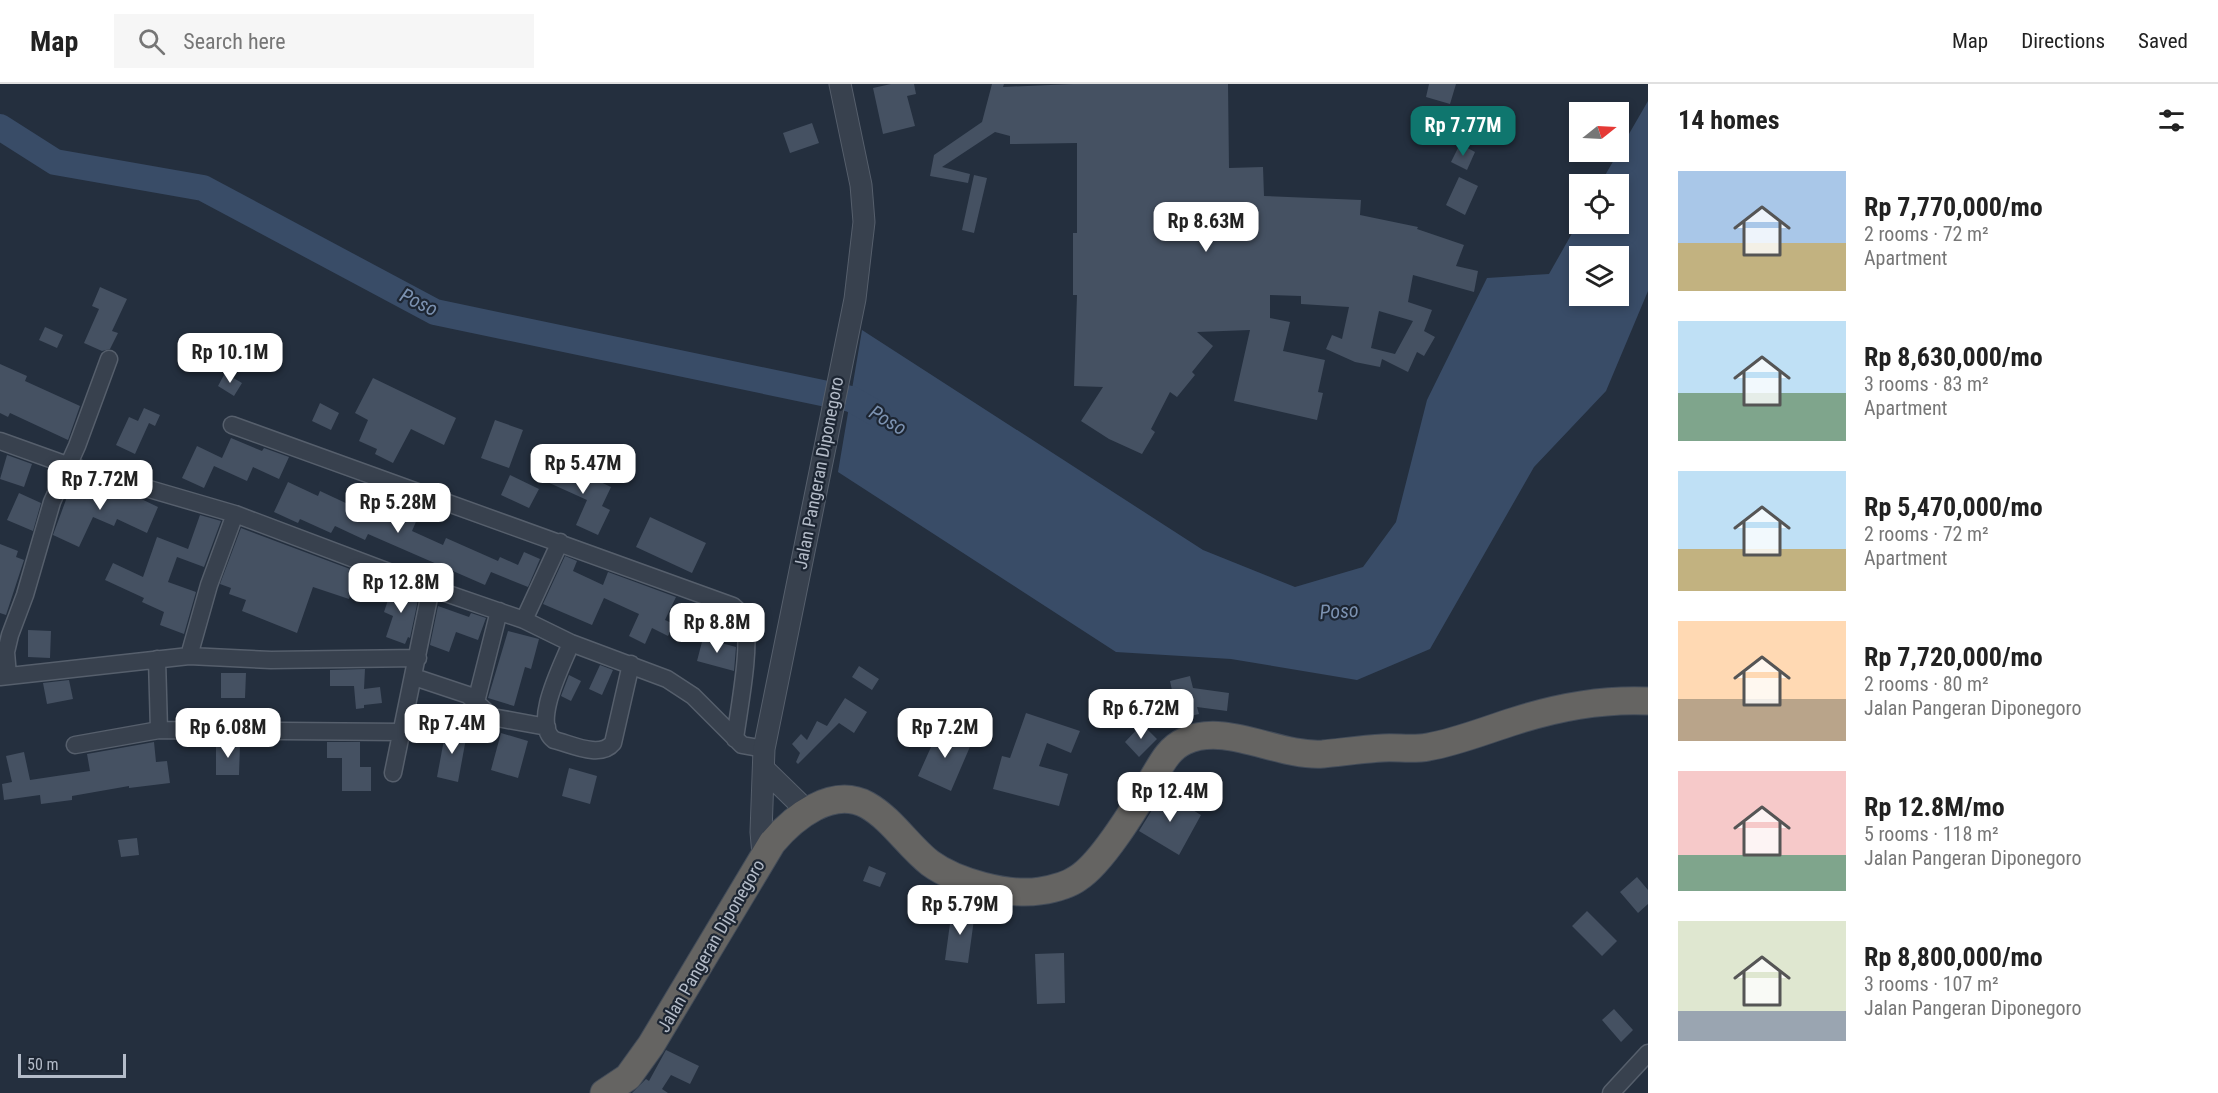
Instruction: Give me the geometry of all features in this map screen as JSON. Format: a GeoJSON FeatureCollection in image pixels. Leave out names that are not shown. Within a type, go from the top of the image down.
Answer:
{"type":"FeatureCollection","features":[{"type":"Feature","properties":{"kind":"highway","name":"Jalan Pangeran Diponegoro"},"geometry":{"type":"LineString","coordinates":[[604,1093],[628,1077],[651,1045],[764,855],[781,832],[816,805],[838,800],[866,804],[930,863],[948,873],[1009,893],[1039,891],[1066,885],[1080,877],[1108,845],[1167,754],[1182,742],[1195,737],[1228,736],[1285,751],[1319,754],[1384,748],[1426,748],[1576,705],[1606,700],[1648,700]]}},
{"type":"Feature","properties":{"kind":"street","name":"Jalan Pangeran Diponegoro"},"geometry":{"type":"LineString","coordinates":[[764,855],[761,832],[765,760],[819,472],[855,299],[864,222],[863,202],[840,84]]}},
{"type":"Feature","properties":{"kind":"street"},"geometry":{"type":"LineString","coordinates":[[109,359],[77,446],[52,502],[25,595],[10,635],[4,676],[189,656],[271,660],[418,658]]}},
{"type":"Feature","properties":{"kind":"street"},"geometry":{"type":"LineString","coordinates":[[232,425],[711,596],[738,610],[746,627],[744,670],[735,740]]}},
{"type":"Feature","properties":{"kind":"street"},"geometry":{"type":"LineString","coordinates":[[0,441],[67,465],[235,514],[431,588],[524,620],[571,643],[667,679],[693,696],[718,719],[735,740],[752,749],[765,760],[807,811]]}},
{"type":"Feature","properties":{"kind":"street"},"geometry":{"type":"LineString","coordinates":[[189,656],[209,585],[235,514]]}},
{"type":"Feature","properties":{"kind":"street"},"geometry":{"type":"LineString","coordinates":[[524,620],[560,542]]}},
{"type":"Feature","properties":{"kind":"street"},"geometry":{"type":"LineString","coordinates":[[393,773],[431,588]]}},
{"type":"Feature","properties":{"kind":"street"},"geometry":{"type":"LineString","coordinates":[[476,702],[499,611]]}},
{"type":"Feature","properties":{"kind":"street"},"geometry":{"type":"LineString","coordinates":[[571,643],[548,699],[545,713],[549,735],[554,740],[598,751],[609,748],[613,743],[631,664]]}},
{"type":"Feature","properties":{"kind":"street"},"geometry":{"type":"LineString","coordinates":[[157,659],[159,730]]}},
{"type":"Feature","properties":{"kind":"street"},"geometry":{"type":"LineString","coordinates":[[414,676],[450,687],[476,702],[492,717],[547,727]]}},
{"type":"Feature","properties":{"kind":"street"},"geometry":{"type":"LineString","coordinates":[[75,745],[159,730],[402,732]]}},
{"type":"Feature","properties":{"kind":"street"},"geometry":{"type":"LineString","coordinates":[[1611,1093],[1648,1053]]}},
{"type":"Feature","properties":{"kind":"water"},"geometry":{"type":"Polygon","coordinates":[[[1648,101],[1648,291],[1606,391],[1534,467],[1430,649],[1357,680],[1231,659],[1116,652],[838,472],[862,330],[1203,550],[1295,587],[1363,567],[1396,522],[1427,400],[1487,278],[1549,274],[1572,234],[1629,234],[1629,174],[1606,174],[1613,162],[1629,162],[1629,134],[1648,101]]]}},
{"type":"Feature","properties":{"kind":"building"},"geometry":{"type":"Polygon","coordinates":[[[891,84],[914,84],[916,94],[907,96],[915,126],[883,134],[873,88],[891,84]]]}},
{"type":"Feature","properties":{"kind":"building"},"geometry":{"type":"Polygon","coordinates":[[[992,84],[1004,84],[1003,87],[1073,84],[1228,84],[1229,168],[1263,167],[1264,196],[1361,200],[1360,215],[1418,227],[1417,229],[1464,245],[1456,266],[1478,271],[1474,292],[1413,275],[1408,302],[1432,310],[1424,331],[1435,337],[1424,356],[1417,352],[1408,372],[1382,359],[1380,367],[1355,362],[1326,349],[1332,335],[1342,339],[1349,307],[1301,304],[1301,296],[1270,295],[1270,318],[1290,322],[1283,351],[1325,360],[1318,392],[1323,393],[1317,420],[1234,401],[1250,330],[1197,332],[1213,346],[1192,372],[1195,375],[1177,397],[1170,392],[1151,429],[1155,432],[1142,454],[1109,439],[1081,421],[1103,387],[1074,386],[1077,295],[1073,295],[1073,233],[1077,233],[1077,143],[1010,144],[1010,136],[995,132],[942,167],[970,174],[968,183],[930,176],[934,155],[982,122],[992,84]],[[1379,311],[1371,348],[1395,354],[1413,321],[1379,311]]]}},
{"type":"Feature","properties":{"kind":"building"},"geometry":{"type":"Polygon","coordinates":[[[1429,84],[1456,84],[1450,104],[1426,97],[1429,84]]]}},
{"type":"Feature","properties":{"kind":"building"},"geometry":{"type":"Polygon","coordinates":[[[812,123],[819,143],[790,153],[783,133],[812,123]]]}},
{"type":"Feature","properties":{"kind":"building"},"geometry":{"type":"Polygon","coordinates":[[[1460,144],[1475,152],[1467,170],[1451,162],[1460,144]]]}},
{"type":"Feature","properties":{"kind":"building"},"geometry":{"type":"Polygon","coordinates":[[[974,175],[987,178],[974,233],[962,230],[974,175]]]}},
{"type":"Feature","properties":{"kind":"building"},"geometry":{"type":"Polygon","coordinates":[[[1459,177],[1478,186],[1465,215],[1446,205],[1459,177]]]}},
{"type":"Feature","properties":{"kind":"building"},"geometry":{"type":"Polygon","coordinates":[[[100,287],[127,299],[112,331],[118,333],[110,349],[102,351],[84,343],[99,309],[92,306],[100,287]]]}},
{"type":"Feature","properties":{"kind":"building"},"geometry":{"type":"Polygon","coordinates":[[[45,327],[63,335],[57,348],[39,340],[45,327]]]}},
{"type":"Feature","properties":{"kind":"building"},"geometry":{"type":"Polygon","coordinates":[[[0,364],[27,376],[25,381],[80,406],[68,440],[10,413],[8,417],[0,413],[0,364]]]}},
{"type":"Feature","properties":{"kind":"building"},"geometry":{"type":"Polygon","coordinates":[[[225,373],[242,383],[234,396],[218,386],[225,373]]]}},
{"type":"Feature","properties":{"kind":"building"},"geometry":{"type":"Polygon","coordinates":[[[373,378],[456,418],[444,445],[411,429],[393,463],[375,454],[377,449],[359,441],[368,420],[355,413],[373,378]]]}},
{"type":"Feature","properties":{"kind":"building"},"geometry":{"type":"Polygon","coordinates":[[[320,403],[339,413],[331,430],[312,421],[320,403]]]}},
{"type":"Feature","properties":{"kind":"building"},"geometry":{"type":"Polygon","coordinates":[[[144,408],[160,415],[155,426],[149,423],[135,454],[116,445],[129,417],[138,421],[144,408]]]}},
{"type":"Feature","properties":{"kind":"building"},"geometry":{"type":"Polygon","coordinates":[[[495,420],[523,430],[509,468],[481,458],[495,420]]]}},
{"type":"Feature","properties":{"kind":"building"},"geometry":{"type":"Polygon","coordinates":[[[231,438],[262,451],[264,448],[289,457],[279,479],[253,467],[247,481],[214,466],[204,488],[182,478],[197,446],[222,458],[231,438]]]}},
{"type":"Feature","properties":{"kind":"building"},"geometry":{"type":"Polygon","coordinates":[[[7,455],[32,464],[24,487],[0,479],[7,455]]]}},
{"type":"Feature","properties":{"kind":"building"},"geometry":{"type":"Polygon","coordinates":[[[555,460],[611,487],[602,506],[610,510],[598,535],[576,525],[587,500],[545,481],[555,460]]]}},
{"type":"Feature","properties":{"kind":"building"},"geometry":{"type":"Polygon","coordinates":[[[510,475],[539,489],[529,508],[501,495],[510,475]]]}},
{"type":"Feature","properties":{"kind":"building"},"geometry":{"type":"Polygon","coordinates":[[[74,478],[135,496],[158,507],[147,533],[117,519],[114,526],[93,517],[79,547],[53,535],[74,478]]]}},
{"type":"Feature","properties":{"kind":"building"},"geometry":{"type":"Polygon","coordinates":[[[288,482],[318,496],[320,491],[350,505],[356,494],[392,510],[393,506],[418,517],[412,531],[443,545],[446,538],[498,561],[500,557],[518,565],[524,552],[540,559],[528,587],[491,572],[485,585],[368,534],[365,540],[335,526],[331,533],[300,519],[298,523],[274,512],[288,482]]]}},
{"type":"Feature","properties":{"kind":"building"},"geometry":{"type":"Polygon","coordinates":[[[19,493],[41,503],[33,531],[7,520],[19,493]]]}},
{"type":"Feature","properties":{"kind":"building"},"geometry":{"type":"Polygon","coordinates":[[[200,515],[221,521],[204,567],[177,557],[168,582],[196,592],[184,634],[160,625],[164,612],[142,602],[144,598],[105,580],[113,563],[143,577],[157,537],[188,549],[200,515]]]}},
{"type":"Feature","properties":{"kind":"building"},"geometry":{"type":"Polygon","coordinates":[[[650,517],[706,543],[692,573],[636,547],[650,517]]]}},
{"type":"Feature","properties":{"kind":"building"},"geometry":{"type":"Polygon","coordinates":[[[241,528],[358,572],[349,599],[313,587],[297,633],[242,611],[246,600],[229,594],[231,588],[220,584],[241,528]]]}},
{"type":"Feature","properties":{"kind":"building"},"geometry":{"type":"Polygon","coordinates":[[[0,544],[18,551],[16,557],[24,560],[6,615],[0,613],[0,544]]]}},
{"type":"Feature","properties":{"kind":"building"},"geometry":{"type":"Polygon","coordinates":[[[565,556],[577,561],[573,571],[603,585],[608,572],[676,597],[665,620],[674,624],[668,636],[652,628],[645,644],[629,636],[639,614],[604,598],[592,625],[543,604],[565,556]]]}},
{"type":"Feature","properties":{"kind":"building"},"geometry":{"type":"Polygon","coordinates":[[[393,585],[419,595],[410,638],[408,637],[405,644],[386,637],[393,616],[384,612],[393,585]]]}},
{"type":"Feature","properties":{"kind":"building"},"geometry":{"type":"Polygon","coordinates":[[[438,606],[469,617],[471,613],[486,618],[478,640],[456,632],[449,652],[430,645],[438,606]]]}},
{"type":"Feature","properties":{"kind":"building"},"geometry":{"type":"Polygon","coordinates":[[[28,630],[51,631],[50,658],[28,657],[28,630]]]}},
{"type":"Feature","properties":{"kind":"building"},"geometry":{"type":"Polygon","coordinates":[[[508,631],[539,639],[531,669],[525,667],[514,706],[488,698],[508,631]]]}},
{"type":"Feature","properties":{"kind":"building"},"geometry":{"type":"Polygon","coordinates":[[[703,638],[736,647],[734,671],[697,661],[703,638]]]}},
{"type":"Feature","properties":{"kind":"building"},"geometry":{"type":"Polygon","coordinates":[[[600,665],[613,670],[602,695],[589,689],[600,665]]]}},
{"type":"Feature","properties":{"kind":"building"},"geometry":{"type":"Polygon","coordinates":[[[859,666],[879,679],[872,690],[852,677],[859,666]]]}},
{"type":"Feature","properties":{"kind":"building"},"geometry":{"type":"Polygon","coordinates":[[[365,669],[364,689],[380,687],[382,703],[364,705],[364,708],[356,709],[354,686],[330,686],[330,670],[365,669]]]}},
{"type":"Feature","properties":{"kind":"building"},"geometry":{"type":"Polygon","coordinates":[[[221,673],[246,673],[245,698],[221,698],[221,673]]]}},
{"type":"Feature","properties":{"kind":"building"},"geometry":{"type":"Polygon","coordinates":[[[569,675],[581,681],[571,701],[561,696],[569,675]]]}},
{"type":"Feature","properties":{"kind":"building"},"geometry":{"type":"Polygon","coordinates":[[[1190,676],[1193,688],[1229,693],[1227,711],[1197,707],[1199,714],[1178,719],[1170,681],[1190,676]]]}},
{"type":"Feature","properties":{"kind":"building"},"geometry":{"type":"Polygon","coordinates":[[[69,680],[73,699],[47,704],[43,683],[69,680]]]}},
{"type":"Feature","properties":{"kind":"building"},"geometry":{"type":"Polygon","coordinates":[[[845,698],[867,712],[854,733],[839,723],[798,764],[796,762],[800,753],[792,744],[801,734],[807,740],[817,721],[827,726],[845,698]]]}},
{"type":"Feature","properties":{"kind":"building"},"geometry":{"type":"Polygon","coordinates":[[[1026,713],[1080,731],[1071,753],[1047,743],[1039,766],[1068,774],[1059,806],[993,789],[1002,756],[1010,758],[1026,713]]]}},
{"type":"Feature","properties":{"kind":"building"},"geometry":{"type":"Polygon","coordinates":[[[1142,724],[1157,739],[1139,757],[1125,742],[1142,724]]]}},
{"type":"Feature","properties":{"kind":"building"},"geometry":{"type":"Polygon","coordinates":[[[940,727],[972,742],[951,791],[918,776],[940,727]]]}},
{"type":"Feature","properties":{"kind":"building"},"geometry":{"type":"Polygon","coordinates":[[[446,729],[467,733],[458,782],[437,777],[446,729]]]}},
{"type":"Feature","properties":{"kind":"building"},"geometry":{"type":"Polygon","coordinates":[[[501,733],[528,741],[518,778],[491,770],[501,733]]]}},
{"type":"Feature","properties":{"kind":"building"},"geometry":{"type":"Polygon","coordinates":[[[154,742],[156,762],[167,761],[170,783],[129,788],[129,786],[72,796],[72,800],[41,804],[40,795],[4,800],[2,784],[12,782],[6,756],[24,752],[30,780],[90,771],[87,754],[154,742]]]}},
{"type":"Feature","properties":{"kind":"building"},"geometry":{"type":"Polygon","coordinates":[[[327,742],[360,742],[360,767],[371,767],[371,791],[342,791],[342,758],[327,758],[327,742]]]}},
{"type":"Feature","properties":{"kind":"building"},"geometry":{"type":"Polygon","coordinates":[[[216,744],[240,744],[239,775],[216,775],[216,744]]]}},
{"type":"Feature","properties":{"kind":"building"},"geometry":{"type":"Polygon","coordinates":[[[569,768],[597,776],[590,804],[562,796],[569,768]]]}},
{"type":"Feature","properties":{"kind":"building"},"geometry":{"type":"Polygon","coordinates":[[[1163,792],[1201,815],[1179,855],[1139,831],[1163,792]]]}},
{"type":"Feature","properties":{"kind":"building"},"geometry":{"type":"Polygon","coordinates":[[[137,838],[139,855],[121,857],[118,840],[137,838]]]}},
{"type":"Feature","properties":{"kind":"building"},"geometry":{"type":"Polygon","coordinates":[[[869,866],[886,873],[880,887],[863,881],[869,866]]]}},
{"type":"Feature","properties":{"kind":"building"},"geometry":{"type":"Polygon","coordinates":[[[1637,877],[1648,890],[1648,904],[1638,913],[1620,892],[1637,877]]]}},
{"type":"Feature","properties":{"kind":"building"},"geometry":{"type":"Polygon","coordinates":[[[952,909],[975,912],[968,963],[945,960],[952,909]]]}},
{"type":"Feature","properties":{"kind":"building"},"geometry":{"type":"Polygon","coordinates":[[[1587,911],[1617,941],[1602,956],[1572,926],[1587,911]]]}},
{"type":"Feature","properties":{"kind":"building"},"geometry":{"type":"Polygon","coordinates":[[[1064,953],[1065,1003],[1037,1004],[1035,954],[1064,953]]]}},
{"type":"Feature","properties":{"kind":"building"},"geometry":{"type":"Polygon","coordinates":[[[1614,1009],[1633,1030],[1621,1042],[1602,1020],[1614,1009]]]}},
{"type":"Feature","properties":{"kind":"building"},"geometry":{"type":"Polygon","coordinates":[[[666,1050],[699,1066],[690,1084],[671,1075],[662,1089],[668,1093],[632,1093],[646,1079],[649,1081],[666,1050]]]}},
{"type":"Feature","properties":{"kind":"waterway","name":"Poso"},"geometry":{"type":"LineString","coordinates":[[0,127],[55,162],[203,188],[435,312],[851,399],[879,415]]}}]}
